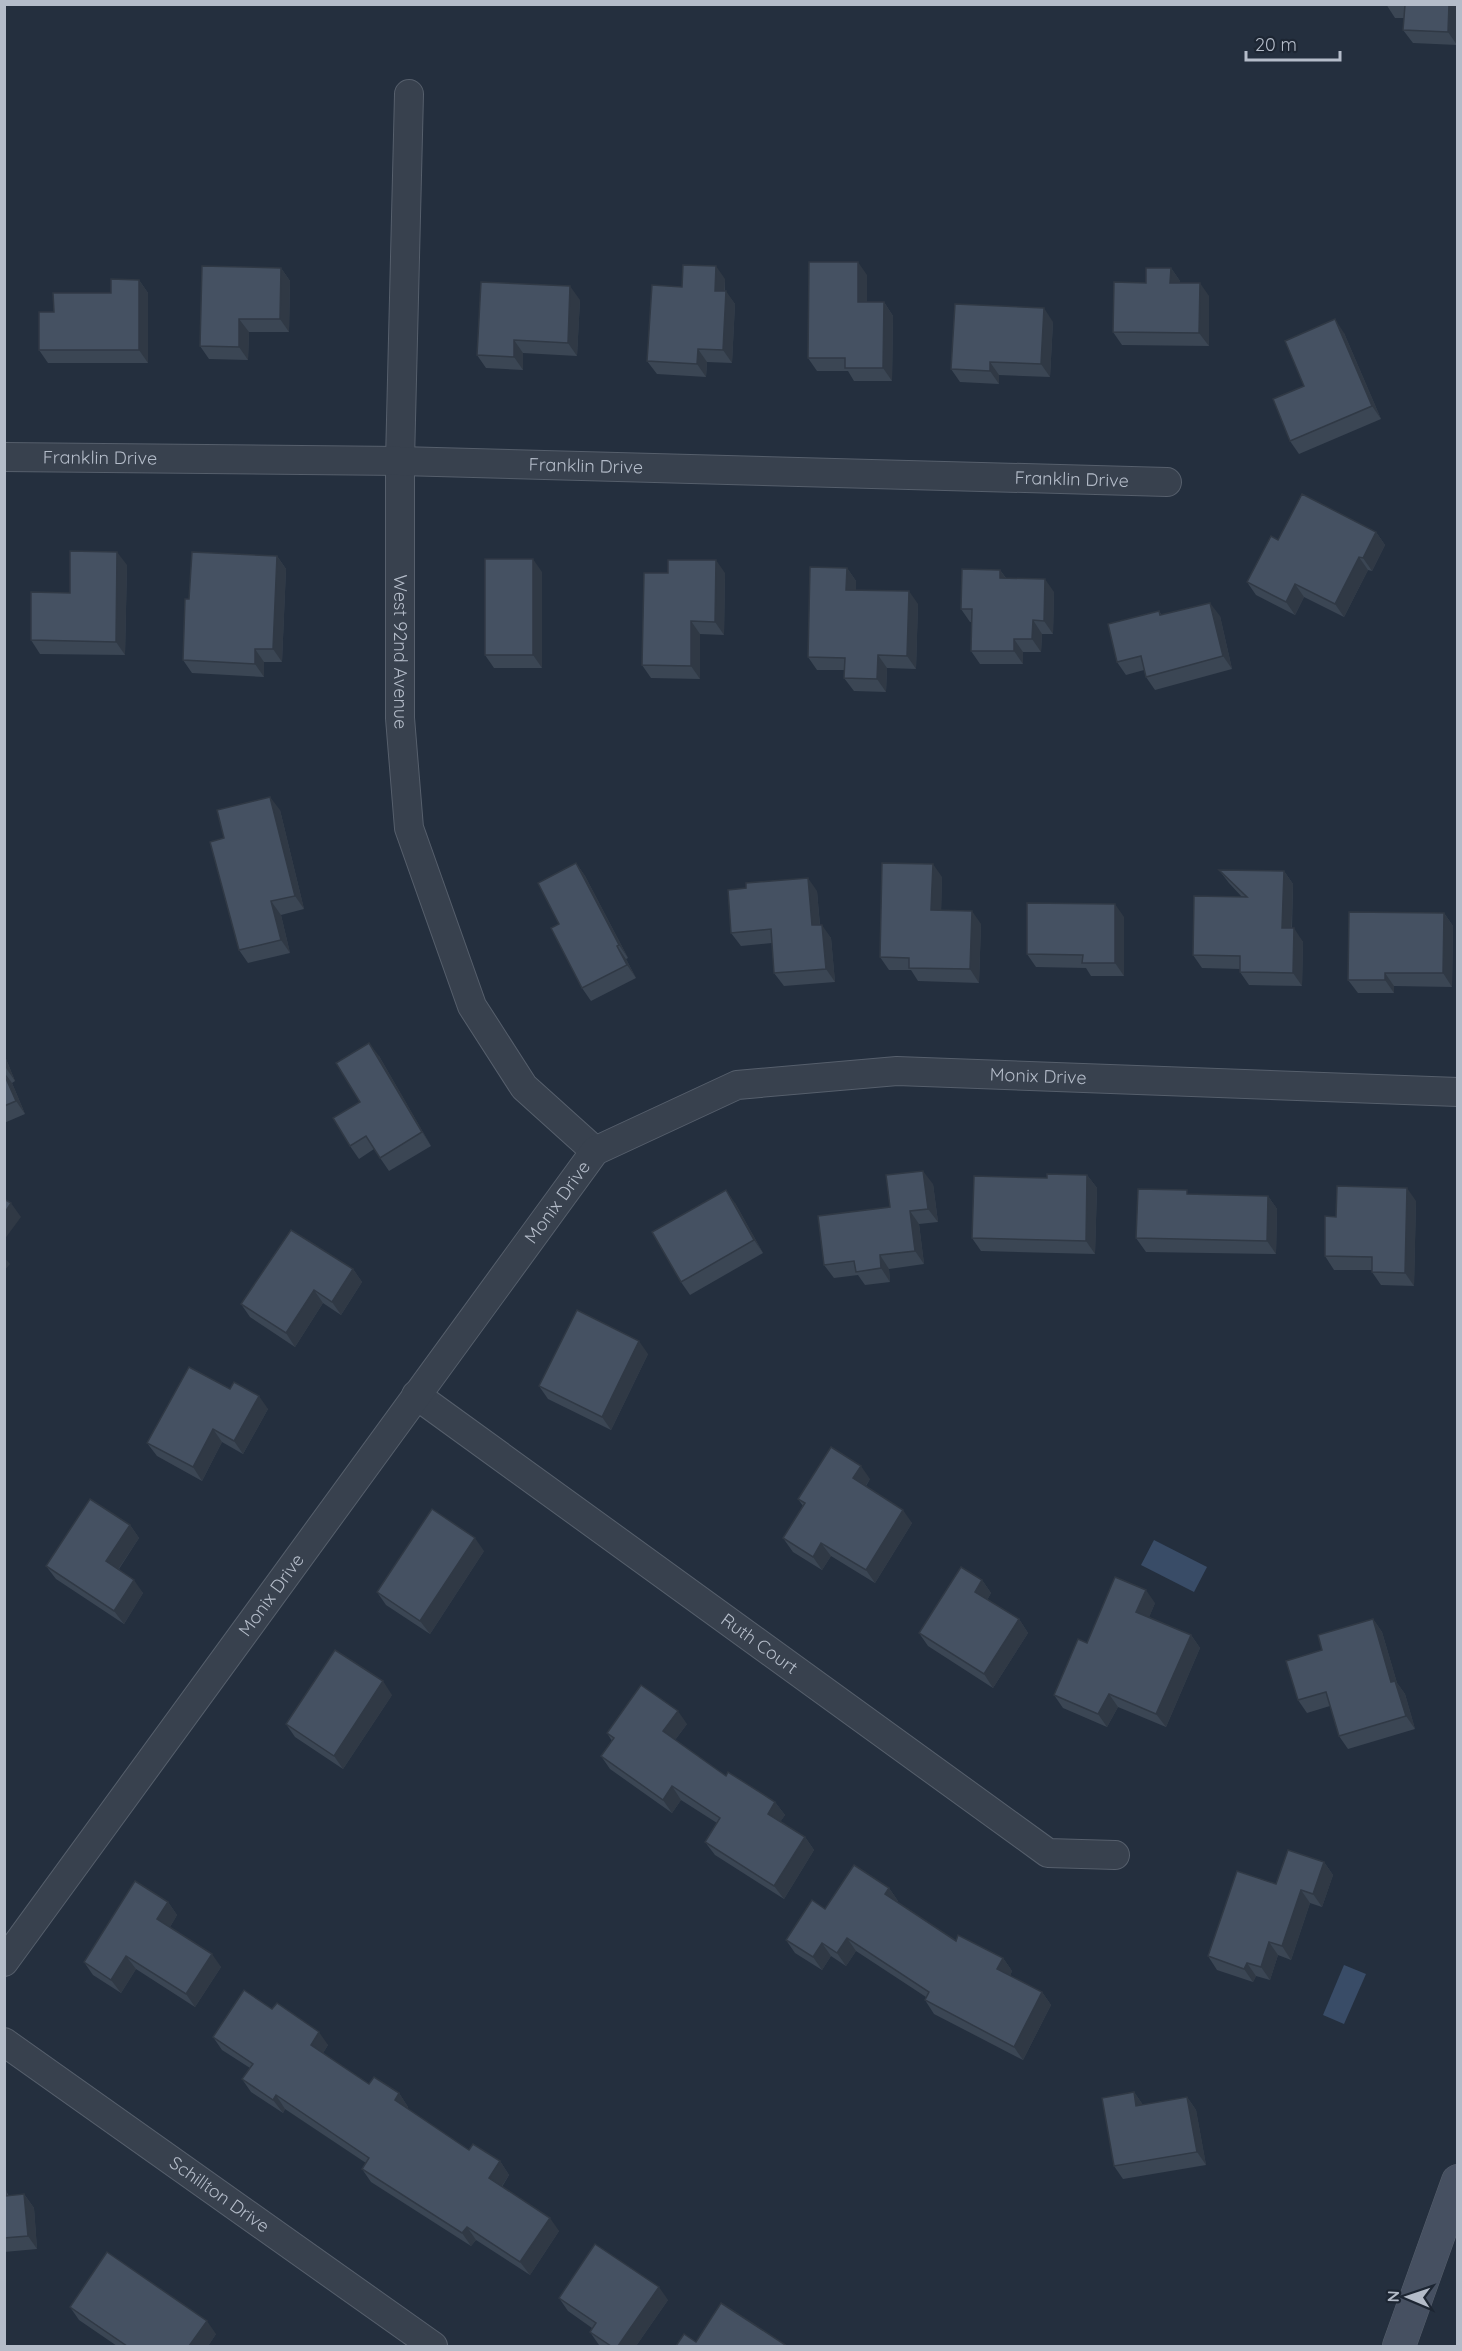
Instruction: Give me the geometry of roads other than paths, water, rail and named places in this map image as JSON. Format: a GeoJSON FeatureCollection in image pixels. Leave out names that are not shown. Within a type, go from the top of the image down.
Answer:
{"type":"FeatureCollection","features":[{"type":"Feature","properties":{"kind":"street","name":"West 92nd Avenue"},"geometry":{"type":"LineString","coordinates":[[409,94],[400,461],[400,718],[409,828],[472,1006],[524,1087],[595,1151]]}},
{"type":"Feature","properties":{"kind":"street","name":"Franklin Drive"},"geometry":{"type":"LineString","coordinates":[[4,457],[400,461],[1167,482]]}},
{"type":"Feature","properties":{"kind":"street","name":"Monix Drive"},"geometry":{"type":"LineString","coordinates":[[4,1962],[595,1151],[737,1085],[897,1071],[1458,1092]]}},
{"type":"Feature","properties":{"kind":"street","name":"Ruth Court"},"geometry":{"type":"LineString","coordinates":[[416,1395],[1048,1853],[1115,1855]]}},
{"type":"Feature","properties":{"kind":"street","name":"Schillton Drive"},"geometry":{"type":"LineString","coordinates":[[4,2042],[433,2346]]}},
{"type":"Feature","properties":{"kind":"street"},"geometry":{"type":"LineString","coordinates":[[1399,2346],[1458,2181]]}},
{"type":"Feature","properties":{"kind":"water"},"geometry":{"type":"Polygon","coordinates":[[[1154,1540],[1207,1567],[1194,1592],[1141,1565],[1154,1540]]]}},
{"type":"Feature","properties":{"kind":"water"},"geometry":{"type":"Polygon","coordinates":[[[1344,1965],[1366,1974],[1344,2024],[1323,2015],[1344,1965]]]}}]}
